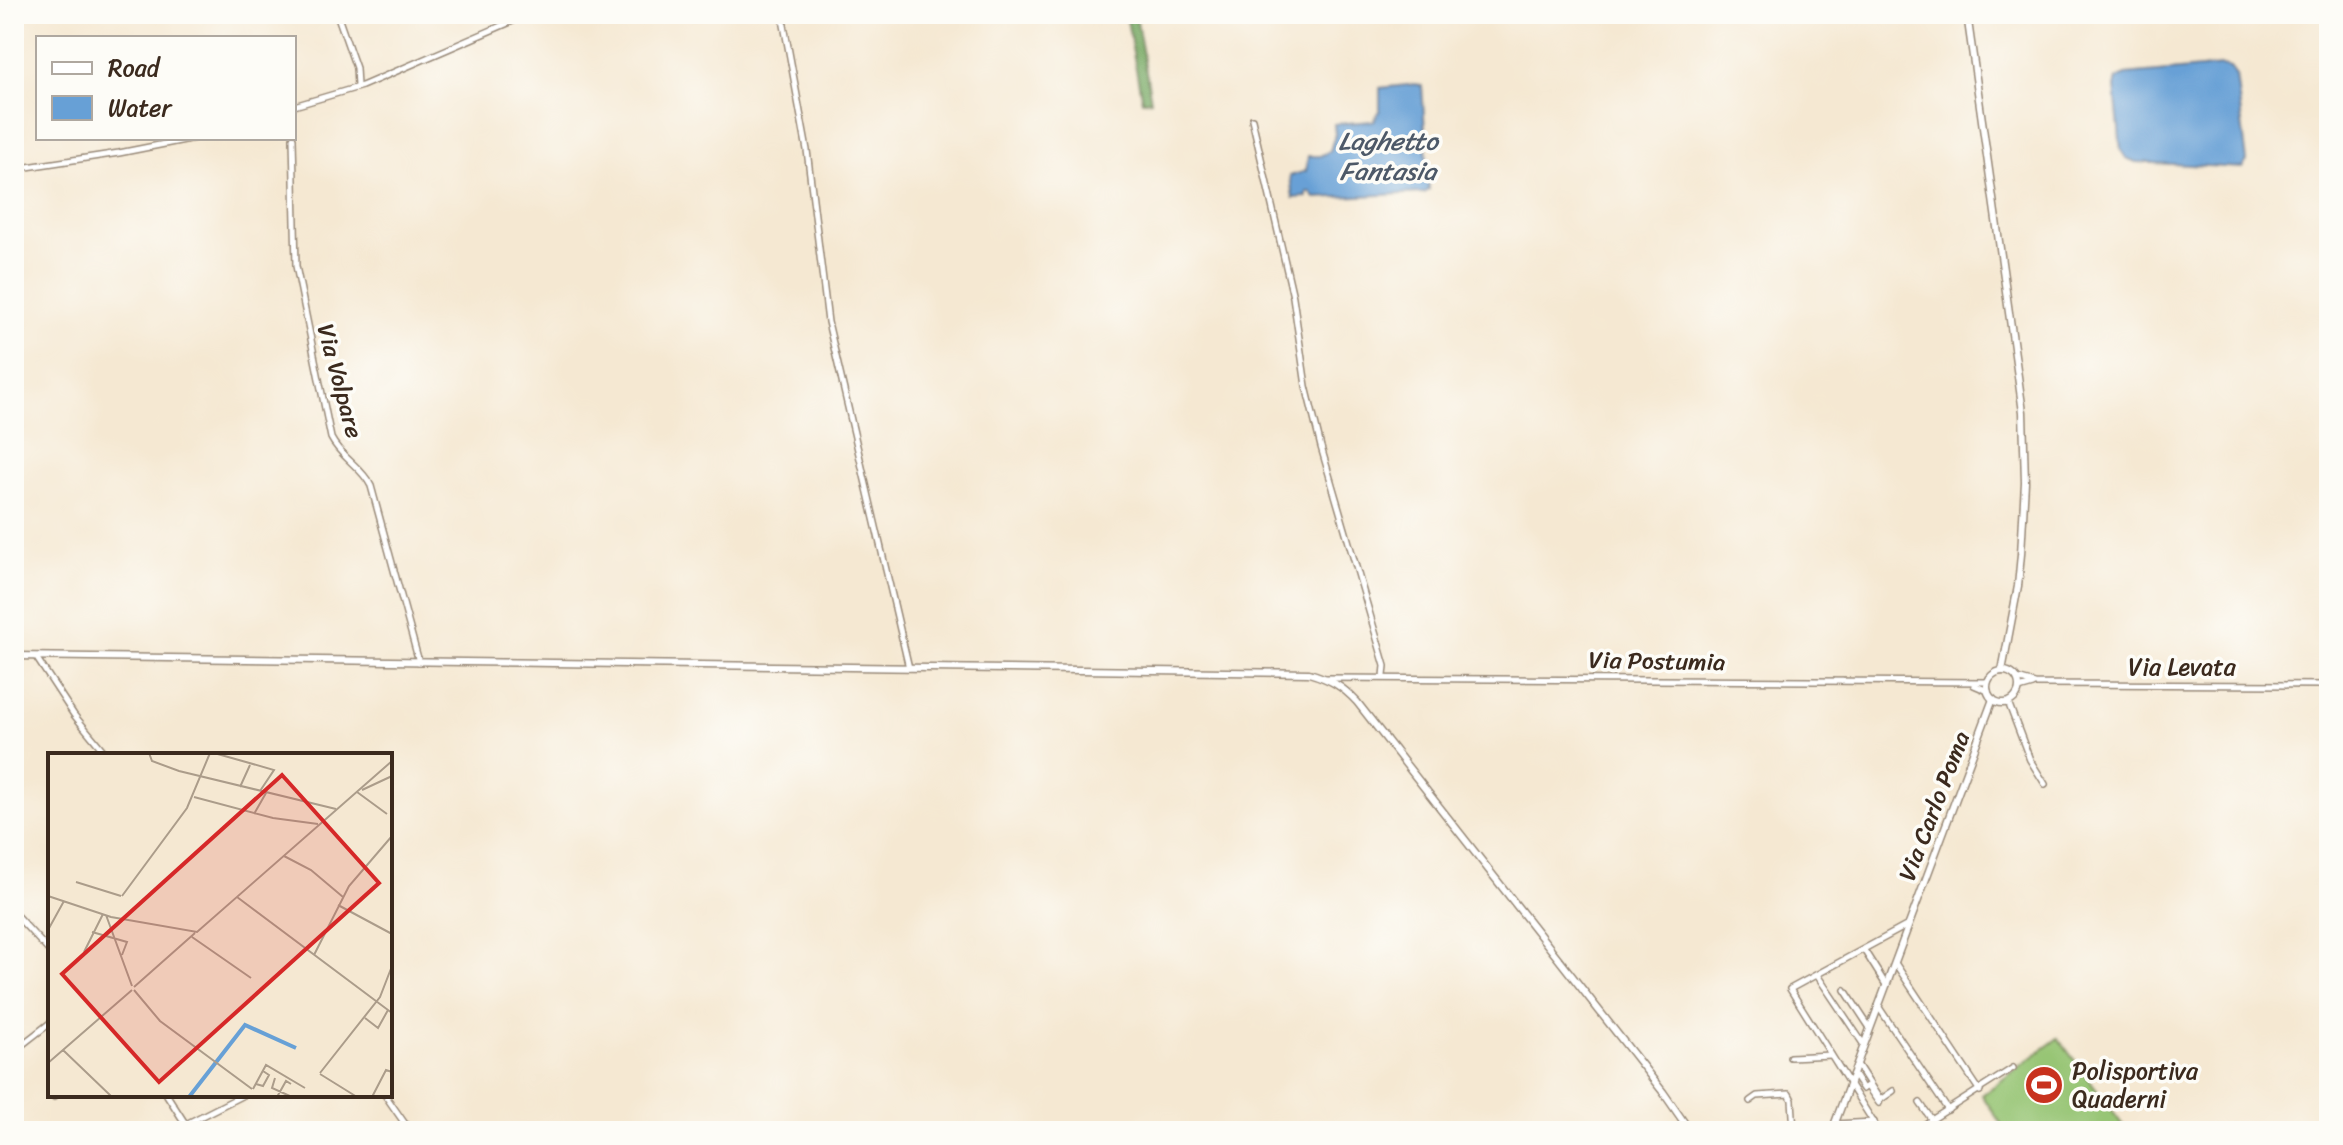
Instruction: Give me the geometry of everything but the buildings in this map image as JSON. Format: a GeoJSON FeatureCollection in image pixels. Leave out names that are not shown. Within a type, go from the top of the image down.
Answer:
{"type":"FeatureCollection","features":[{"type":"Feature","properties":{"kind":"main road"},"geometry":{"type":"LineString","coordinates":[[1967,14],[2023,412],[2025,482],[2022,542],[2018,586],[2002,671]]}},
{"type":"Feature","properties":{"kind":"main road"},"geometry":{"type":"LineString","coordinates":[[14,656],[1309,673],[1342,686],[1357,702],[1690,1131]]}},
{"type":"Feature","properties":{"kind":"main road"},"geometry":{"type":"LineString","coordinates":[[2002,671],[2011,673],[2017,679],[2019,689],[2008,702],[1993,699],[1988,691],[1988,682],[1994,674],[2002,671]]}},
{"type":"Feature","properties":{"kind":"main road","name":"Via Carlo Poma"},"geometry":{"type":"LineString","coordinates":[[1834,1128],[1993,699]]}},
{"type":"Feature","properties":{"kind":"street"},"geometry":{"type":"LineString","coordinates":[[337,14],[356,68],[357,87]]}},
{"type":"Feature","properties":{"kind":"street"},"geometry":{"type":"LineString","coordinates":[[296,105],[357,87],[529,14]]}},
{"type":"Feature","properties":{"kind":"street"},"geometry":{"type":"LineString","coordinates":[[782,14],[807,150],[828,322],[909,668]]}},
{"type":"Feature","properties":{"kind":"street"},"geometry":{"type":"LineString","coordinates":[[1252,119],[1293,297],[1306,386],[1385,666],[1384,676]]}},
{"type":"Feature","properties":{"kind":"street"},"geometry":{"type":"LineString","coordinates":[[14,169],[185,140]]}},
{"type":"Feature","properties":{"kind":"street","name":"Via Volpare"},"geometry":{"type":"LineString","coordinates":[[293,140],[296,266],[331,438],[336,449],[362,472],[371,486],[419,662]]}},
{"type":"Feature","properties":{"kind":"street"},"geometry":{"type":"LineString","coordinates":[[36,657],[74,715],[105,753]]}},
{"type":"Feature","properties":{"kind":"street","name":"Via Postumia"},"geometry":{"type":"LineString","coordinates":[[1326,678],[1988,682]]}},
{"type":"Feature","properties":{"kind":"street","name":"Via Levata"},"geometry":{"type":"LineString","coordinates":[[2017,679],[2035,684],[2329,685]]}},
{"type":"Feature","properties":{"kind":"street"},"geometry":{"type":"LineString","coordinates":[[1969,683],[1988,691]]}},
{"type":"Feature","properties":{"kind":"street","name":"Via Levata"},"geometry":{"type":"LineString","coordinates":[[2019,689],[2035,684]]}},
{"type":"Feature","properties":{"kind":"street"},"geometry":{"type":"LineString","coordinates":[[2008,702],[2030,760],[2045,784]]}},
{"type":"Feature","properties":{"kind":"street"},"geometry":{"type":"LineString","coordinates":[[14,913],[48,950]]}},
{"type":"Feature","properties":{"kind":"street"},"geometry":{"type":"LineString","coordinates":[[1879,1131],[1790,989],[1908,925]]}},
{"type":"Feature","properties":{"kind":"street"},"geometry":{"type":"LineString","coordinates":[[1864,950],[1886,985]]}},
{"type":"Feature","properties":{"kind":"street"},"geometry":{"type":"LineString","coordinates":[[1895,963],[1980,1091]]}},
{"type":"Feature","properties":{"kind":"street"},"geometry":{"type":"LineString","coordinates":[[1817,975],[1864,1045]]}},
{"type":"Feature","properties":{"kind":"street"},"geometry":{"type":"LineString","coordinates":[[1845,990],[1870,1028]]}},
{"type":"Feature","properties":{"kind":"street"},"geometry":{"type":"LineString","coordinates":[[1878,1006],[1948,1110]]}},
{"type":"Feature","properties":{"kind":"street"},"geometry":{"type":"LineString","coordinates":[[14,1051],[48,1025]]}},
{"type":"Feature","properties":{"kind":"street"},"geometry":{"type":"LineString","coordinates":[[1790,1057],[1832,1055]]}},
{"type":"Feature","properties":{"kind":"street"},"geometry":{"type":"LineString","coordinates":[[1857,1064],[1880,1100],[1893,1091]]}},
{"type":"Feature","properties":{"kind":"street"},"geometry":{"type":"LineString","coordinates":[[1914,1131],[2013,1068]]}},
{"type":"Feature","properties":{"kind":"street"},"geometry":{"type":"LineString","coordinates":[[1853,1074],[1863,1089],[1867,1086],[1879,1103]]}},
{"type":"Feature","properties":{"kind":"street"},"geometry":{"type":"LineString","coordinates":[[1750,1101],[1757,1096],[1789,1094],[1794,1131]]}},
{"type":"Feature","properties":{"kind":"street"},"geometry":{"type":"LineString","coordinates":[[168,1097],[190,1131]]}},
{"type":"Feature","properties":{"kind":"street"},"geometry":{"type":"LineString","coordinates":[[186,1124],[239,1097]]}},
{"type":"Feature","properties":{"kind":"street"},"geometry":{"type":"LineString","coordinates":[[386,1097],[410,1131]]}},
{"type":"Feature","properties":{"kind":"street"},"geometry":{"type":"LineString","coordinates":[[1920,1103],[1932,1131]]}},
{"type":"Feature","properties":{"kind":"street","name":"Via Carlo Poma"},"geometry":{"type":"LineString","coordinates":[[1834,1128],[1874,1122]]}},
{"type":"Feature","properties":{"kind":"green space"},"geometry":{"type":"Polygon","coordinates":[[[1135,14],[1151,100],[1142,101],[1126,15],[1135,14]]]}},
{"type":"Feature","properties":{"kind":"green space","name":"Polisportiva Quaderni"},"geometry":{"type":"Polygon","coordinates":[[[2058,1038],[2127,1131],[2006,1131],[1982,1095],[2058,1038]]]}},
{"type":"Feature","properties":{"kind":"water"},"geometry":{"type":"Polygon","coordinates":[[[2222,66],[2230,68],[2236,76],[2247,161],[2242,168],[2136,162],[2126,158],[2121,150],[2115,87],[2117,79],[2125,75],[2222,66]]]}},
{"type":"Feature","properties":{"kind":"water","name":"Laghetto Fantasia"},"geometry":{"type":"Polygon","coordinates":[[[1422,86],[1429,190],[1424,193],[1315,198],[1307,192],[1307,197],[1293,198],[1290,176],[1306,171],[1308,156],[1320,156],[1330,151],[1335,134],[1334,124],[1374,121],[1380,110],[1380,88],[1422,86]]]}},
{"type":"Feature","properties":{"kind":"place","name":"Polisportiva Quaderni"},"geometry":{"type":"Point","coordinates":[2044,1085]}}]}
